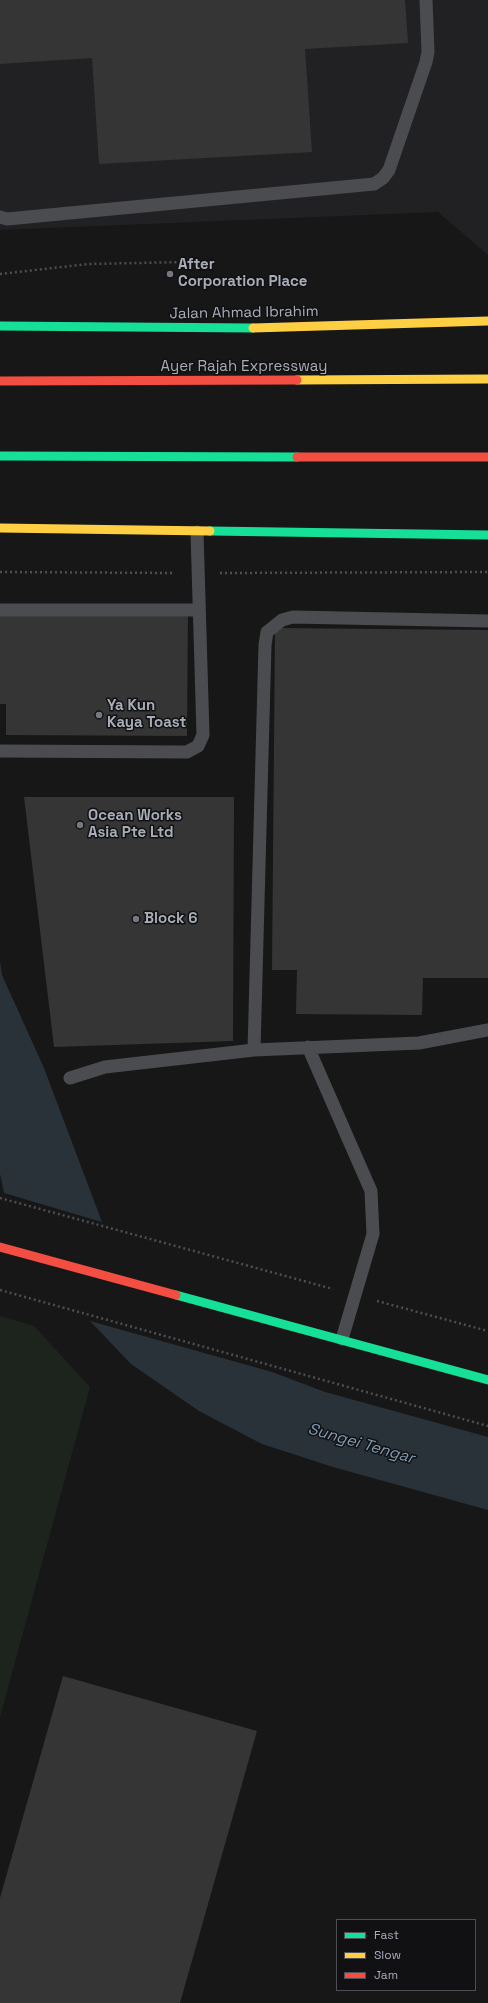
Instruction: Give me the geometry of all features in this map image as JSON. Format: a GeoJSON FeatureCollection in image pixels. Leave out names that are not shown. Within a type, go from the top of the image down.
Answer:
{"type":"FeatureCollection","features":[{"type":"Feature","properties":{"kind":"main road","name":"Jalan Ahmad Ibrahim"},"geometry":{"type":"LineString","coordinates":[[0,326],[235,329],[488,321]]}},
{"type":"Feature","properties":{"kind":"main road","name":"Ayer Rajah Expressway"},"geometry":{"type":"LineString","coordinates":[[0,381],[488,379]]}},
{"type":"Feature","properties":{"kind":"main road"},"geometry":{"type":"LineString","coordinates":[[0,456],[488,457]]}},
{"type":"Feature","properties":{"kind":"main road"},"geometry":{"type":"LineString","coordinates":[[0,528],[488,535]]}},
{"type":"Feature","properties":{"kind":"main road"},"geometry":{"type":"LineString","coordinates":[[0,1247],[488,1380]]}},
{"type":"Feature","properties":{"kind":"lane"},"geometry":{"type":"LineString","coordinates":[[0,217],[8,219],[374,184],[383,178],[389,170],[426,62],[428,52],[426,0]]}},
{"type":"Feature","properties":{"kind":"lane"},"geometry":{"type":"LineString","coordinates":[[0,751],[187,752],[198,746],[203,735],[197,532]]}},
{"type":"Feature","properties":{"kind":"lane"},"geometry":{"type":"LineString","coordinates":[[0,610],[199,610]]}},
{"type":"Feature","properties":{"kind":"lane"},"geometry":{"type":"LineString","coordinates":[[254,1050],[265,645],[267,632],[282,620],[294,617],[488,621]]}},
{"type":"Feature","properties":{"kind":"lane"},"geometry":{"type":"LineString","coordinates":[[70,1078],[105,1067],[254,1050],[418,1043],[488,1030]]}},
{"type":"Feature","properties":{"kind":"lane"},"geometry":{"type":"LineString","coordinates":[[308,1047],[371,1191],[373,1234],[342,1339]]}},
{"type":"Feature","properties":{"kind":"path"},"geometry":{"type":"LineString","coordinates":[[0,274],[88,264],[184,262]]}},
{"type":"Feature","properties":{"kind":"path"},"geometry":{"type":"LineString","coordinates":[[0,572],[488,572]]}},
{"type":"Feature","properties":{"kind":"path"},"geometry":{"type":"LineString","coordinates":[[0,1198],[488,1331]]}},
{"type":"Feature","properties":{"kind":"path"},"geometry":{"type":"LineString","coordinates":[[0,1290],[488,1426]]}},
{"type":"Feature","properties":{"kind":"shaded area"},"geometry":{"type":"Polygon","coordinates":[[[0,0],[488,0],[488,255],[438,212],[0,230],[0,0]]]}},
{"type":"Feature","properties":{"kind":"shaded area"},"geometry":{"type":"Polygon","coordinates":[[[0,1316],[34,1326],[90,1387],[0,1717],[0,1316]]]}},
{"type":"Feature","properties":{"kind":"water"},"geometry":{"type":"Polygon","coordinates":[[[0,961],[2,975],[44,1068],[102,1222],[4,1193],[0,1174],[0,961]]]}},
{"type":"Feature","properties":{"kind":"water","name":"Sungei Tengar"},"geometry":{"type":"Polygon","coordinates":[[[90,1321],[272,1372],[325,1392],[488,1437],[488,1510],[333,1467],[262,1444],[199,1411],[131,1364],[90,1321]]]}},
{"type":"Feature","properties":{"kind":"building"},"geometry":{"type":"Polygon","coordinates":[[[0,0],[405,0],[408,43],[305,49],[312,152],[99,164],[92,58],[0,64],[0,0]]]}},
{"type":"Feature","properties":{"kind":"building"},"geometry":{"type":"Polygon","coordinates":[[[0,604],[188,606],[187,736],[6,735],[6,704],[0,704],[0,604]]]}},
{"type":"Feature","properties":{"kind":"building"},"geometry":{"type":"Polygon","coordinates":[[[275,628],[488,630],[488,978],[423,978],[422,1015],[296,1014],[297,970],[272,970],[275,628]]]}},
{"type":"Feature","properties":{"kind":"building","name":"Block 6"},"geometry":{"type":"Polygon","coordinates":[[[24,797],[234,797],[233,1041],[54,1047],[24,797]]]}},
{"type":"Feature","properties":{"kind":"building"},"geometry":{"type":"Polygon","coordinates":[[[63,1676],[257,1731],[180,2003],[0,2003],[0,1898],[63,1676]]]}},
{"type":"Feature","properties":{"kind":"traffic: fast"},"geometry":{"type":"LineString","coordinates":[[0,326],[253,328]]}},
{"type":"Feature","properties":{"kind":"traffic: fast"},"geometry":{"type":"LineString","coordinates":[[0,456],[297,457]]}},
{"type":"Feature","properties":{"kind":"traffic: fast"},"geometry":{"type":"LineString","coordinates":[[210,531],[488,535]]}},
{"type":"Feature","properties":{"kind":"traffic: fast"},"geometry":{"type":"LineString","coordinates":[[176,1295],[488,1380]]}},
{"type":"Feature","properties":{"kind":"traffic: slow"},"geometry":{"type":"LineString","coordinates":[[253,328],[488,321]]}},
{"type":"Feature","properties":{"kind":"traffic: slow"},"geometry":{"type":"LineString","coordinates":[[297,380],[488,379]]}},
{"type":"Feature","properties":{"kind":"traffic: slow"},"geometry":{"type":"LineString","coordinates":[[0,528],[210,531]]}},
{"type":"Feature","properties":{"kind":"traffic: jam"},"geometry":{"type":"LineString","coordinates":[[0,381],[297,380]]}},
{"type":"Feature","properties":{"kind":"traffic: jam"},"geometry":{"type":"LineString","coordinates":[[297,457],[488,457]]}},
{"type":"Feature","properties":{"kind":"traffic: jam"},"geometry":{"type":"LineString","coordinates":[[0,1247],[176,1295]]}},
{"type":"Feature","properties":{"kind":"place","name":"After Corporation Place"},"geometry":{"type":"Point","coordinates":[170,274]}},
{"type":"Feature","properties":{"kind":"place","name":"Ya Kun Kaya Toast"},"geometry":{"type":"Point","coordinates":[99,715]}},
{"type":"Feature","properties":{"kind":"place","name":"Ocean Works Asia Pte Ltd"},"geometry":{"type":"Point","coordinates":[80,825]}},
{"type":"Feature","properties":{"kind":"place","name":"Block 6"},"geometry":{"type":"Point","coordinates":[136,919]}}]}
